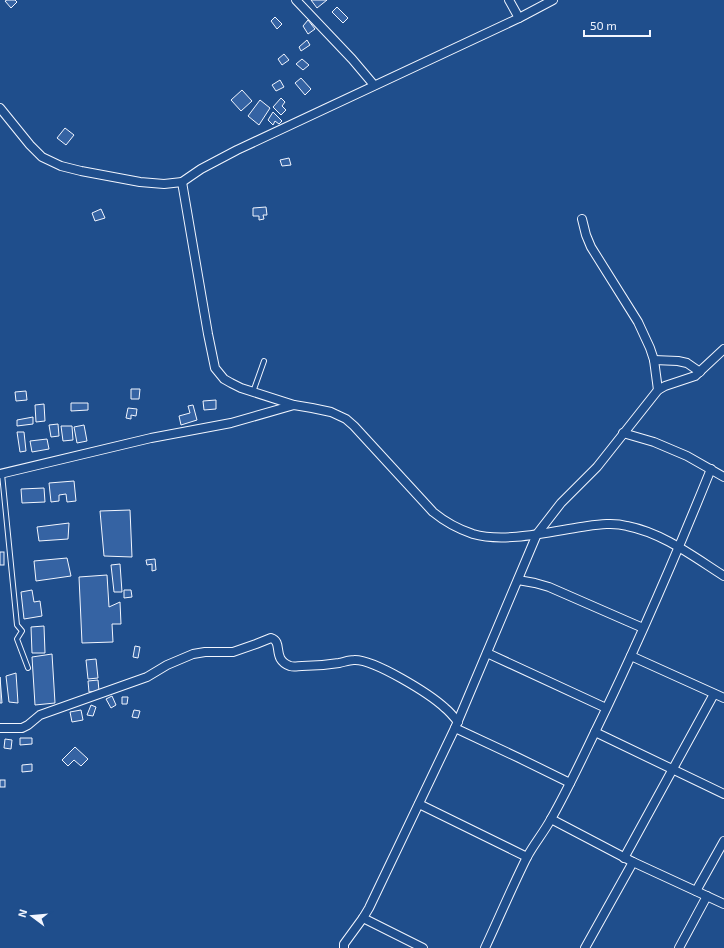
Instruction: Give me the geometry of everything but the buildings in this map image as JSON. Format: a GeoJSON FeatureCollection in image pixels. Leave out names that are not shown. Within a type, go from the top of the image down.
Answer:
{"type":"FeatureCollection","features":[{"type":"Feature","properties":{"kind":"street"},"geometry":{"type":"LineString","coordinates":[[296,0],[352,59],[374,85]]}},
{"type":"Feature","properties":{"kind":"street"},"geometry":{"type":"LineString","coordinates":[[509,0],[519,18]]}},
{"type":"Feature","properties":{"kind":"street"},"geometry":{"type":"LineString","coordinates":[[0,108],[30,145],[42,157],[61,166],[140,182],[164,184],[182,182],[201,169],[237,150],[519,18],[553,0]]}},
{"type":"Feature","properties":{"kind":"street"},"geometry":{"type":"LineString","coordinates":[[182,182],[215,368],[224,379],[241,388],[253,392],[294,405],[324,410],[346,419],[432,512],[453,525],[472,533],[510,537],[602,524],[626,526],[664,539],[724,576]]}},
{"type":"Feature","properties":{"kind":"street"},"geometry":{"type":"LineString","coordinates":[[582,219],[586,236],[591,247],[638,322],[650,348],[654,360],[658,390]]}},
{"type":"Feature","properties":{"kind":"street"},"geometry":{"type":"LineString","coordinates":[[344,948],[344,944],[363,918],[420,804],[457,725],[537,534],[561,503],[597,466],[658,390],[665,386],[695,376],[724,349]]}},
{"type":"Feature","properties":{"kind":"street"},"geometry":{"type":"LineString","coordinates":[[654,360],[687,363],[700,372]]}},
{"type":"Feature","properties":{"kind":"street"},"geometry":{"type":"LineString","coordinates":[[1,474],[151,438],[231,423],[294,405]]}},
{"type":"Feature","properties":{"kind":"street"},"geometry":{"type":"LineString","coordinates":[[623,433],[654,442],[687,456],[724,477]]}},
{"type":"Feature","properties":{"kind":"street"},"geometry":{"type":"LineString","coordinates":[[485,948],[527,857],[551,820],[596,732],[679,548],[711,469]]}},
{"type":"Feature","properties":{"kind":"street"},"geometry":{"type":"LineString","coordinates":[[518,580],[549,587],[643,628]]}},
{"type":"Feature","properties":{"kind":"street"},"geometry":{"type":"LineString","coordinates":[[0,728],[22,728],[40,715],[147,676],[193,654],[205,652],[234,652],[272,638],[277,642],[278,655],[280,659],[288,666],[316,666],[351,660],[362,660],[394,674],[445,708],[457,725],[570,783]]}},
{"type":"Feature","properties":{"kind":"street"},"geometry":{"type":"LineString","coordinates":[[487,653],[606,708]]}},
{"type":"Feature","properties":{"kind":"street"},"geometry":{"type":"LineString","coordinates":[[631,656],[724,698]]}},
{"type":"Feature","properties":{"kind":"street"},"geometry":{"type":"LineString","coordinates":[[624,858],[714,694]]}},
{"type":"Feature","properties":{"kind":"street"},"geometry":{"type":"LineString","coordinates":[[596,732],[724,794]]}},
{"type":"Feature","properties":{"kind":"street"},"geometry":{"type":"LineString","coordinates":[[420,804],[527,857]]}},
{"type":"Feature","properties":{"kind":"street"},"geometry":{"type":"LineString","coordinates":[[551,820],[624,858],[724,904]]}},
{"type":"Feature","properties":{"kind":"street"},"geometry":{"type":"LineString","coordinates":[[696,891],[724,841]]}},
{"type":"Feature","properties":{"kind":"street"},"geometry":{"type":"LineString","coordinates":[[585,948],[633,862]]}},
{"type":"Feature","properties":{"kind":"street"},"geometry":{"type":"LineString","coordinates":[[679,948],[707,896]]}},
{"type":"Feature","properties":{"kind":"street"},"geometry":{"type":"LineString","coordinates":[[363,918],[423,948]]}},
{"type":"Feature","properties":{"kind":"lane"},"geometry":{"type":"LineString","coordinates":[[253,392],[264,361]]}},
{"type":"Feature","properties":{"kind":"lane"},"geometry":{"type":"LineString","coordinates":[[1,474],[17,625],[22,631],[17,639],[28,668]]}}]}
